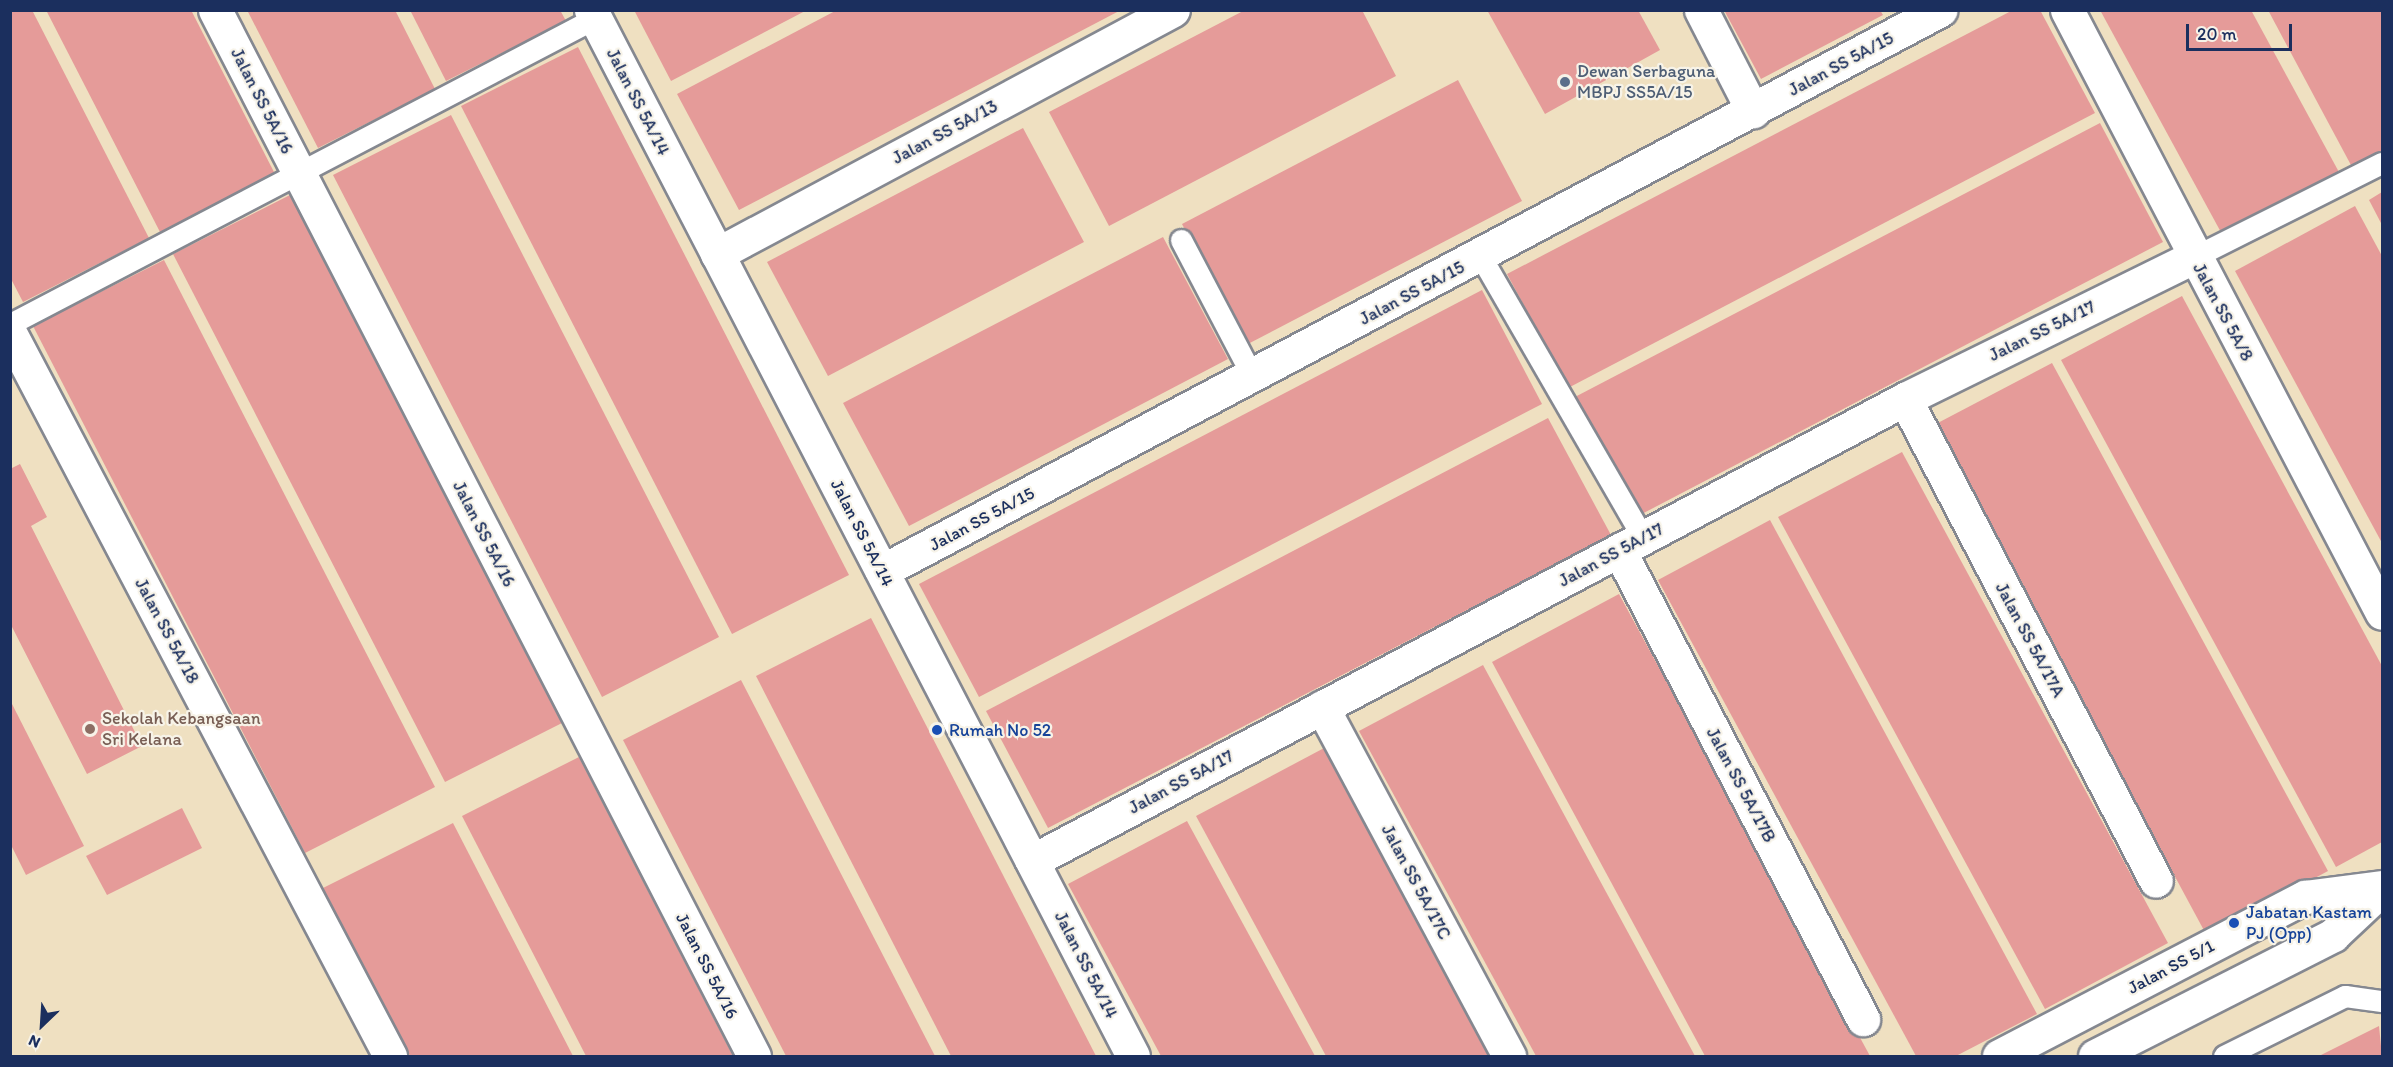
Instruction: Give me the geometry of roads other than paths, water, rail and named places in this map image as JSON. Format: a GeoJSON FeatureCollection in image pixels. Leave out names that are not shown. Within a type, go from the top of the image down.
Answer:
{"type":"FeatureCollection","features":[{"type":"Feature","properties":{"kind":"street","name":"Jalan SS 5A/16"},"geometry":{"type":"LineString","coordinates":[[215,10],[754,1056]]}},
{"type":"Feature","properties":{"kind":"street","name":"Jalan SS 5A/13"},"geometry":{"type":"LineString","coordinates":[[717,254],[1173,10]]}},
{"type":"Feature","properties":{"kind":"street"},"geometry":{"type":"LineString","coordinates":[[1701,10],[1753,111]]}},
{"type":"Feature","properties":{"kind":"street","name":"Jalan SS 5A/15"},"geometry":{"type":"LineString","coordinates":[[882,571],[1481,257],[1940,10]]}},
{"type":"Feature","properties":{"kind":"street","name":"Jalan SS 5A/8"},"geometry":{"type":"LineString","coordinates":[[2067,10],[2382,613]]}},
{"type":"Feature","properties":{"kind":"street","name":"Jalan SS 5A/14"},"geometry":{"type":"LineString","coordinates":[[593,14],[1133,1056]]}},
{"type":"Feature","properties":{"kind":"street","name":"Jalan SS 5A/17"},"geometry":{"type":"LineString","coordinates":[[1032,861],[1905,399],[2194,257]]}},
{"type":"Feature","properties":{"kind":"street","name":"Jalan SS 5A/18"},"geometry":{"type":"LineString","coordinates":[[10,333],[390,1056]]}},
{"type":"Feature","properties":{"kind":"street","name":"Jalan SS 5A/17A"},"geometry":{"type":"LineString","coordinates":[[1905,399],[2156,880]]}},
{"type":"Feature","properties":{"kind":"street","name":"Jalan SS 5A/17B"},"geometry":{"type":"LineString","coordinates":[[1631,544],[1863,1020]]}},
{"type":"Feature","properties":{"kind":"street","name":"Jalan SS 5A/17C"},"geometry":{"type":"LineString","coordinates":[[1322,707],[1509,1056]]}},
{"type":"Feature","properties":{"kind":"street","name":"Jalan SS 5/1"},"geometry":{"type":"LineString","coordinates":[[1999,1056],[2305,897],[2382,888]]}},
{"type":"Feature","properties":{"kind":"street","name":"Jalan SS 5/1"},"geometry":{"type":"LineString","coordinates":[[2095,1056],[2333,934],[2382,888]]}},
{"type":"Feature","properties":{"kind":"lane"},"geometry":{"type":"LineString","coordinates":[[10,324],[298,173],[593,14]]}},
{"type":"Feature","properties":{"kind":"lane"},"geometry":{"type":"LineString","coordinates":[[2194,257],[2382,163]]}},
{"type":"Feature","properties":{"kind":"lane"},"geometry":{"type":"LineString","coordinates":[[1181,240],[1253,377]]}},
{"type":"Feature","properties":{"kind":"lane"},"geometry":{"type":"LineString","coordinates":[[1481,257],[1631,544]]}},
{"type":"Feature","properties":{"kind":"lane"},"geometry":{"type":"LineString","coordinates":[[2224,1056],[2345,996],[2382,1001]]}},
{"type":"Feature","properties":{"kind":"place","name":"Dewan Serbaguna MBPJ SS5A/15"},"geometry":{"type":"Point","coordinates":[1565,82]}},
{"type":"Feature","properties":{"kind":"place","name":"Sekolah Kebangsaan Sri Kelana"},"geometry":{"type":"Point","coordinates":[90,729]}},
{"type":"Feature","properties":{"kind":"place","name":"Rumah No 52"},"geometry":{"type":"Point","coordinates":[937,730]}},
{"type":"Feature","properties":{"kind":"place","name":"Jabatan Kastam PJ (Opp)"},"geometry":{"type":"Point","coordinates":[2234,923]}}]}
